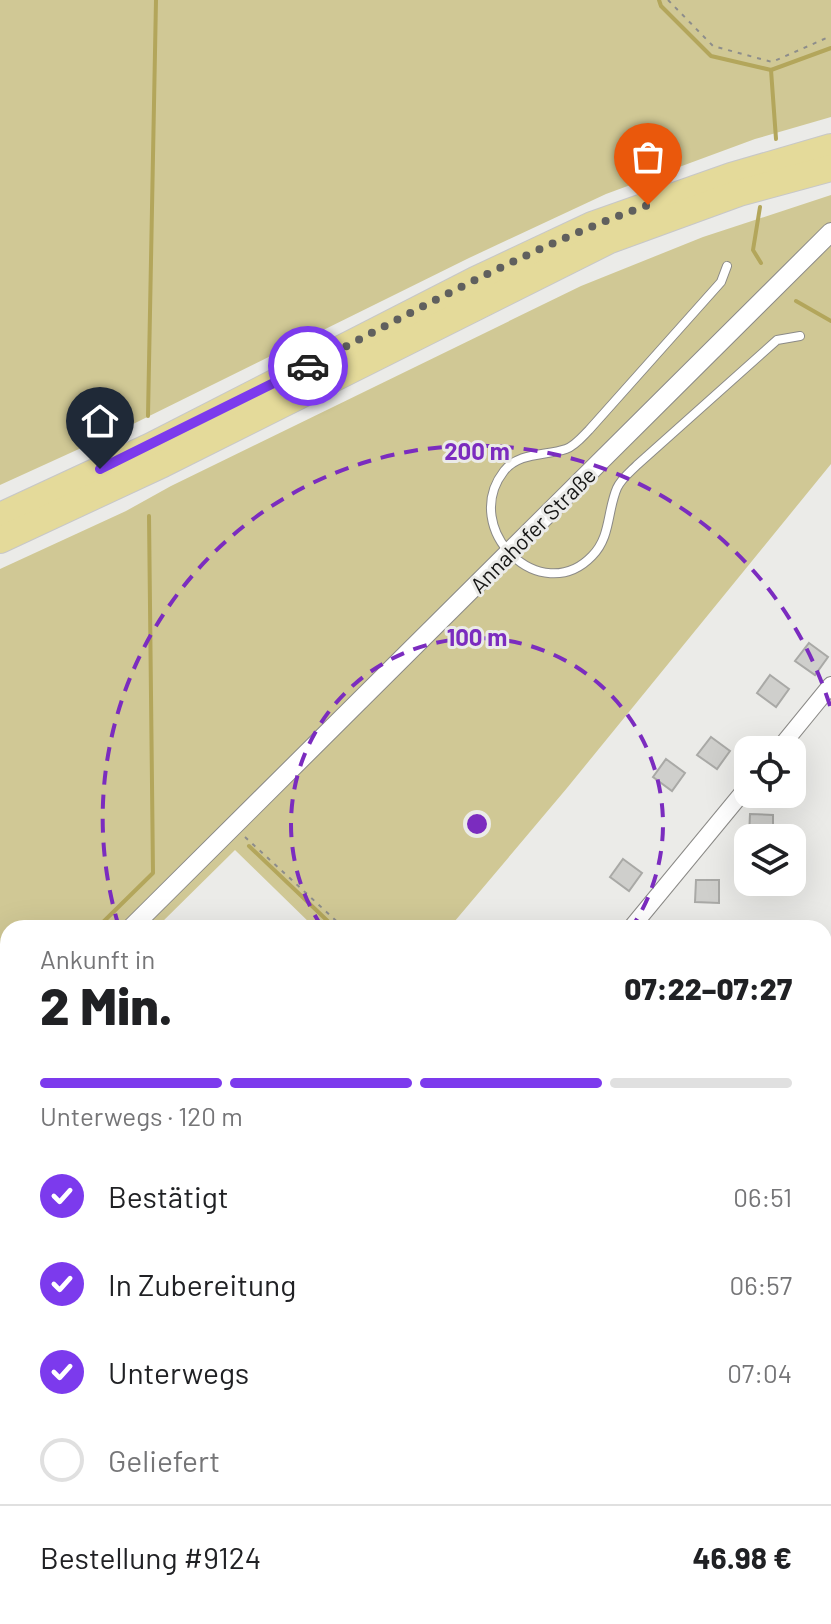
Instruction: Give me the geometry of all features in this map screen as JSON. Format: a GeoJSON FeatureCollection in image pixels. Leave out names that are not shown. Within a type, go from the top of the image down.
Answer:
{"type":"FeatureCollection","features":[{"type":"Feature","properties":{"kind":"highway"},"geometry":{"type":"LineString","coordinates":[[0,516],[151,446],[475,280],[592,225],[731,176],[831,147]]}},
{"type":"Feature","properties":{"kind":"highway"},"geometry":{"type":"LineString","coordinates":[[0,540],[163,464],[610,240],[739,193],[831,168]]}},
{"type":"Feature","properties":{"kind":"street","name":"Annahofer Straße"},"geometry":{"type":"LineString","coordinates":[[139,920],[831,232]]}},
{"type":"Feature","properties":{"kind":"street"},"geometry":{"type":"LineString","coordinates":[[789,736],[831,685]]}},
{"type":"Feature","properties":{"kind":"street"},"geometry":{"type":"LineString","coordinates":[[638,920],[734,803]]}},
{"type":"Feature","properties":{"kind":"lane"},"geometry":{"type":"LineString","coordinates":[[727,266],[721,282],[579,439],[569,448],[525,456],[505,469],[493,491],[489,514],[496,536],[524,566],[547,574],[571,571],[593,556],[607,533],[618,485],[777,340],[800,336]]}},
{"type":"Feature","properties":{"kind":"path"},"geometry":{"type":"LineString","coordinates":[[668,0],[713,46],[772,62],[831,36]]}},
{"type":"Feature","properties":{"kind":"path"},"geometry":{"type":"LineString","coordinates":[[233,827],[335,920]]}},
{"type":"Feature","properties":{"kind":"shaded area"},"geometry":{"type":"Polygon","coordinates":[[[0,0],[831,0],[831,117],[755,139],[606,194],[125,428],[0,485],[0,0]]]}},
{"type":"Feature","properties":{"kind":"shaded area"},"geometry":{"type":"Polygon","coordinates":[[[831,195],[831,464],[456,920],[307,920],[235,850],[164,920],[0,920],[0,569],[126,511],[171,486],[581,286],[703,237],[831,195]]]}},
{"type":"Feature","properties":{"kind":"building"},"geometry":{"type":"Polygon","coordinates":[[[809,643],[828,657],[815,675],[795,661],[809,643]]]}},
{"type":"Feature","properties":{"kind":"building"},"geometry":{"type":"Polygon","coordinates":[[[770,675],[789,689],[776,707],[757,693],[770,675]]]}},
{"type":"Feature","properties":{"kind":"building"},"geometry":{"type":"Polygon","coordinates":[[[711,737],[730,751],[717,769],[697,755],[711,737]]]}},
{"type":"Feature","properties":{"kind":"building"},"geometry":{"type":"Polygon","coordinates":[[[666,759],[685,773],[672,791],[653,777],[666,759]]]}},
{"type":"Feature","properties":{"kind":"building"},"geometry":{"type":"Polygon","coordinates":[[[750,814],[773,815],[773,824],[750,824],[750,814]]]}},
{"type":"Feature","properties":{"kind":"building"},"geometry":{"type":"Polygon","coordinates":[[[623,859],[642,873],[629,891],[610,877],[623,859]]]}},
{"type":"Feature","properties":{"kind":"building"},"geometry":{"type":"Polygon","coordinates":[[[696,880],[719,880],[719,903],[695,902],[696,880]]]}},
{"type":"Feature","properties":{"kind":"waterway"},"geometry":{"type":"LineString","coordinates":[[148,416],[156,0]]}},
{"type":"Feature","properties":{"kind":"waterway"},"geometry":{"type":"LineString","coordinates":[[659,0],[661,6],[711,56],[771,70],[831,48]]}},
{"type":"Feature","properties":{"kind":"waterway"},"geometry":{"type":"LineString","coordinates":[[771,70],[776,139]]}},
{"type":"Feature","properties":{"kind":"waterway"},"geometry":{"type":"LineString","coordinates":[[760,207],[753,250],[761,263]]}},
{"type":"Feature","properties":{"kind":"waterway"},"geometry":{"type":"LineString","coordinates":[[796,301],[831,321]]}},
{"type":"Feature","properties":{"kind":"waterway"},"geometry":{"type":"LineString","coordinates":[[105,920],[153,873],[149,516]]}},
{"type":"Feature","properties":{"kind":"waterway"},"geometry":{"type":"LineString","coordinates":[[249,846],[327,920]]}},
{"type":"Feature","properties":{"kind":"way so far"},"geometry":{"type":"LineString","coordinates":[[308,366],[475,280],[592,225],[648,205]]}},
{"type":"Feature","properties":{"kind":"route"},"geometry":{"type":"LineString","coordinates":[[100,469],[308,366]]}}]}
